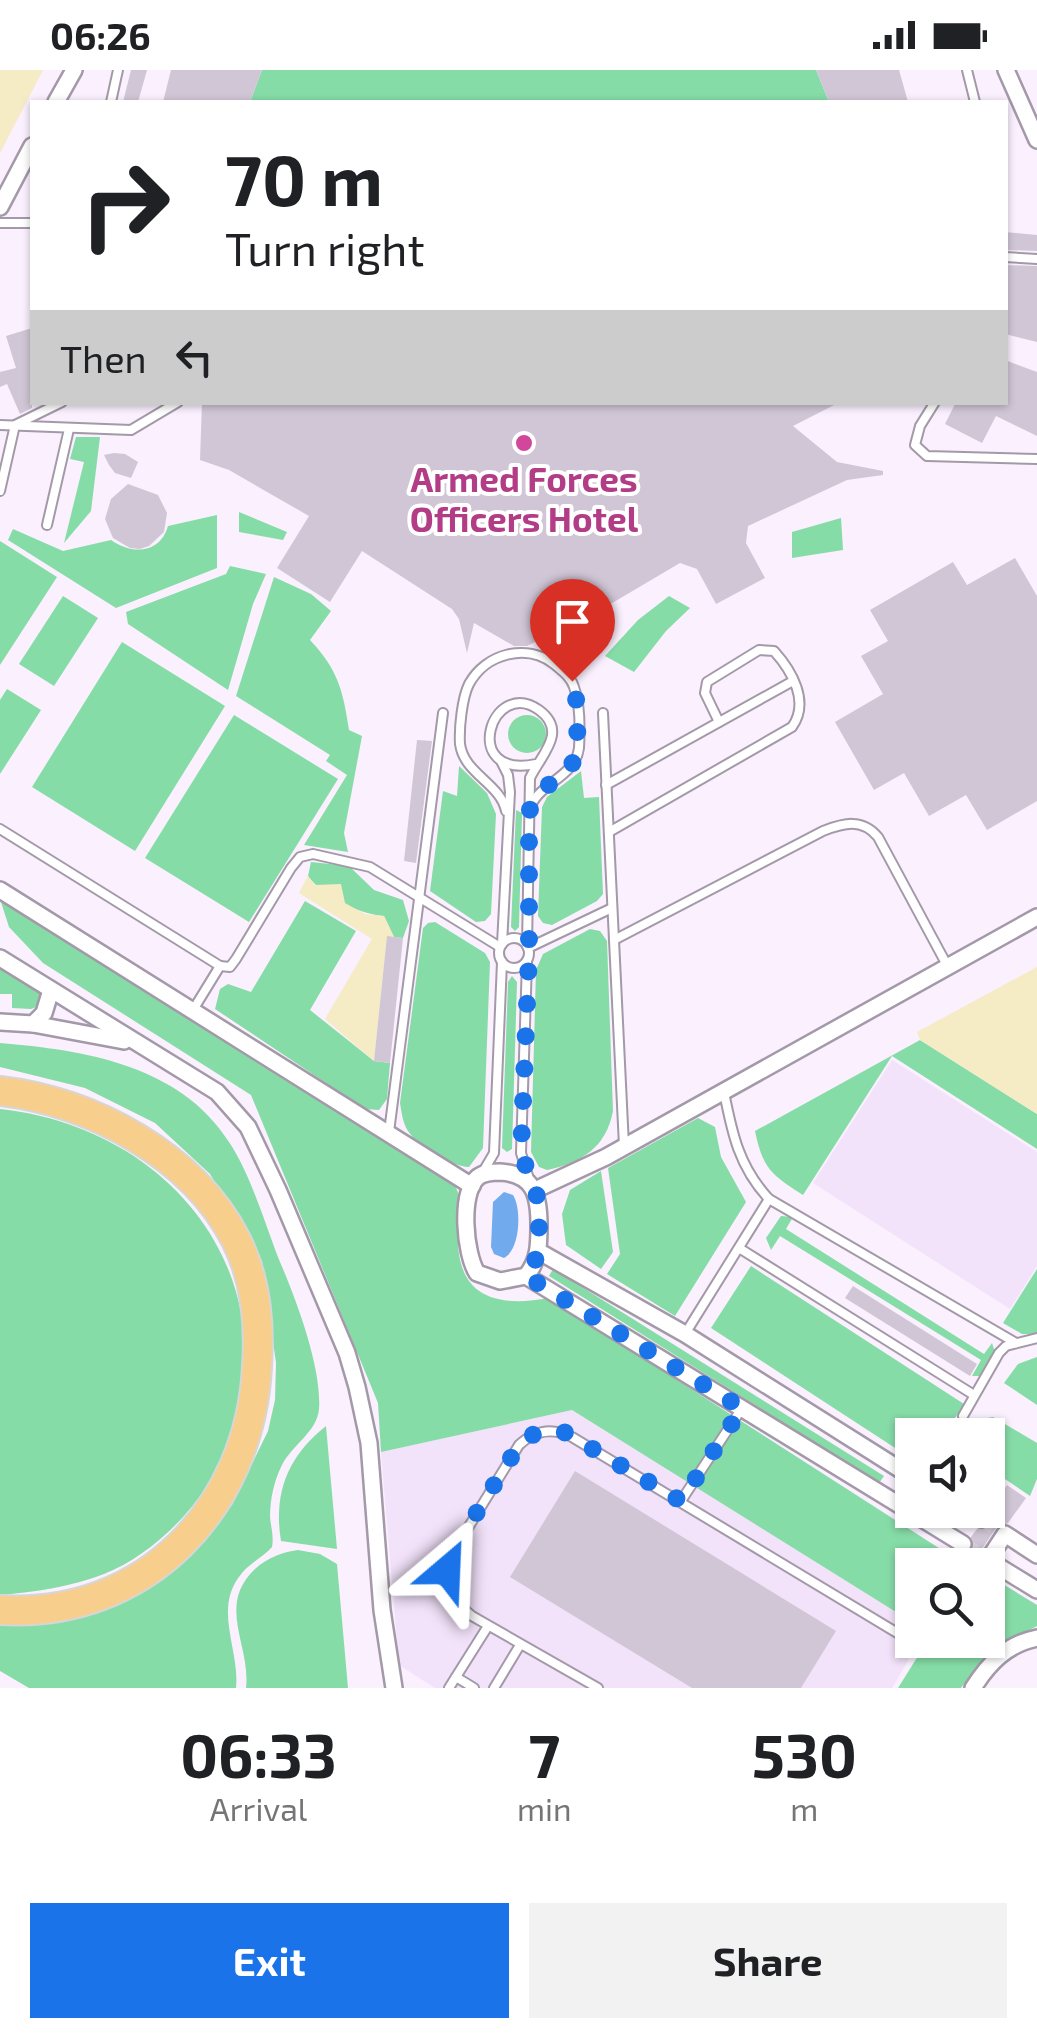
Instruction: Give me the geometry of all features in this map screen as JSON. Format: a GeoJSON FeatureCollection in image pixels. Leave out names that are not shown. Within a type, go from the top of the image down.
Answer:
{"type":"FeatureCollection","features":[{"type":"Feature","properties":{"kind":"highway"},"geometry":{"type":"LineString","coordinates":[[0,1091],[78,1110],[156,1150],[192,1180],[236,1241],[252,1281],[259,1335],[255,1404],[246,1440],[234,1470],[196,1529],[148,1572],[126,1586],[73,1605],[0,1610]]}},
{"type":"Feature","properties":{"kind":"street"},"geometry":{"type":"LineString","coordinates":[[57,100],[74,70]]}},
{"type":"Feature","properties":{"kind":"street"},"geometry":{"type":"LineString","coordinates":[[1006,70],[1037,140]]}},
{"type":"Feature","properties":{"kind":"street"},"geometry":{"type":"LineString","coordinates":[[0,207],[30,150]]}},
{"type":"Feature","properties":{"kind":"street"},"geometry":{"type":"LineString","coordinates":[[0,890],[475,1182]]}},
{"type":"Feature","properties":{"kind":"street"},"geometry":{"type":"LineString","coordinates":[[533,1186],[624,1146],[1037,917]]}},
{"type":"Feature","properties":{"kind":"street"},"geometry":{"type":"LineString","coordinates":[[0,958],[217,1092],[248,1127],[347,1353],[369,1444],[382,1610],[394,1688]]}},
{"type":"Feature","properties":{"kind":"street"},"geometry":{"type":"LineString","coordinates":[[33,1024],[44,1012],[51,990]]}},
{"type":"Feature","properties":{"kind":"street"},"geometry":{"type":"LineString","coordinates":[[0,1022],[33,1024],[134,1044]]}},
{"type":"Feature","properties":{"kind":"street"},"geometry":{"type":"LineString","coordinates":[[475,1182],[496,1172],[520,1175],[533,1186],[538,1199],[538,1251],[526,1276]]}},
{"type":"Feature","properties":{"kind":"street"},"geometry":{"type":"LineString","coordinates":[[475,1182],[467,1214],[470,1262],[478,1272],[500,1281],[526,1276],[963,1544]]}},
{"type":"Feature","properties":{"kind":"street"},"geometry":{"type":"LineString","coordinates":[[538,1251],[685,1334],[895,1465]]}},
{"type":"Feature","properties":{"kind":"street"},"geometry":{"type":"LineString","coordinates":[[1037,1554],[1005,1534],[988,1560],[1037,1590]]}},
{"type":"Feature","properties":{"kind":"street"},"geometry":{"type":"LineString","coordinates":[[974,1688],[1002,1653],[1037,1638]]}},
{"type":"Feature","properties":{"kind":"lane"},"geometry":{"type":"LineString","coordinates":[[111,100],[118,70]]}},
{"type":"Feature","properties":{"kind":"lane"},"geometry":{"type":"LineString","coordinates":[[967,70],[974,100]]}},
{"type":"Feature","properties":{"kind":"lane"},"geometry":{"type":"LineString","coordinates":[[0,223],[30,223]]}},
{"type":"Feature","properties":{"kind":"lane"},"geometry":{"type":"LineString","coordinates":[[1008,257],[1037,259]]}},
{"type":"Feature","properties":{"kind":"lane"},"geometry":{"type":"LineString","coordinates":[[14,426],[56,405]]}},
{"type":"Feature","properties":{"kind":"lane"},"geometry":{"type":"LineString","coordinates":[[0,425],[131,430],[173,405]]}},
{"type":"Feature","properties":{"kind":"lane"},"geometry":{"type":"LineString","coordinates":[[934,405],[920,426],[915,445],[928,456],[1037,460]]}},
{"type":"Feature","properties":{"kind":"lane"},"geometry":{"type":"LineString","coordinates":[[0,491],[14,426]]}},
{"type":"Feature","properties":{"kind":"lane"},"geometry":{"type":"LineString","coordinates":[[47,525],[70,429]]}},
{"type":"Feature","properties":{"kind":"lane"},"geometry":{"type":"LineString","coordinates":[[608,832],[786,732],[797,720],[801,706],[793,681],[774,650],[759,650],[705,686],[719,722]]}},
{"type":"Feature","properties":{"kind":"lane"},"geometry":{"type":"LineString","coordinates":[[506,811],[499,794],[466,761],[460,738],[470,681],[499,657],[519,652],[548,660],[572,681],[579,744],[575,760],[564,774],[536,795],[529,812]]}},
{"type":"Feature","properties":{"kind":"lane"},"geometry":{"type":"LineString","coordinates":[[606,785],[793,681]]}},
{"type":"Feature","properties":{"kind":"lane"},"geometry":{"type":"LineString","coordinates":[[475,1182],[494,1153],[508,774],[491,750],[488,735],[492,720],[516,704],[544,713],[552,726],[553,741],[530,778],[521,1153],[533,1186]]}},
{"type":"Feature","properties":{"kind":"lane"},"geometry":{"type":"LineString","coordinates":[[389,1132],[443,713]]}},
{"type":"Feature","properties":{"kind":"lane"},"geometry":{"type":"LineString","coordinates":[[603,713],[624,1146]]}},
{"type":"Feature","properties":{"kind":"lane"},"geometry":{"type":"LineString","coordinates":[[500,761],[518,768],[536,764]]}},
{"type":"Feature","properties":{"kind":"lane"},"geometry":{"type":"LineString","coordinates":[[614,940],[823,831],[852,822],[867,826],[878,837],[948,967]]}},
{"type":"Feature","properties":{"kind":"lane"},"geometry":{"type":"LineString","coordinates":[[0,829],[220,966],[230,966],[236,960],[300,856],[313,854],[370,868],[502,946]]}},
{"type":"Feature","properties":{"kind":"lane"},"geometry":{"type":"LineString","coordinates":[[527,947],[612,908]]}},
{"type":"Feature","properties":{"kind":"lane"},"geometry":{"type":"LineString","coordinates":[[502,946],[513,938],[527,947]]}},
{"type":"Feature","properties":{"kind":"lane"},"geometry":{"type":"LineString","coordinates":[[502,962],[517,968],[527,961]]}},
{"type":"Feature","properties":{"kind":"lane"},"geometry":{"type":"LineString","coordinates":[[194,1010],[220,966]]}},
{"type":"Feature","properties":{"kind":"lane"},"geometry":{"type":"LineString","coordinates":[[724,1092],[738,1156],[753,1182],[769,1199],[1016,1343]]}},
{"type":"Feature","properties":{"kind":"lane"},"geometry":{"type":"LineString","coordinates":[[685,1334],[769,1199]]}},
{"type":"Feature","properties":{"kind":"lane"},"geometry":{"type":"LineString","coordinates":[[738,1248],[974,1395]]}},
{"type":"Feature","properties":{"kind":"lane"},"geometry":{"type":"LineString","coordinates":[[962,1416],[999,1352],[1037,1338]]}},
{"type":"Feature","properties":{"kind":"lane"},"geometry":{"type":"LineString","coordinates":[[681,1501],[742,1408]]}},
{"type":"Feature","properties":{"kind":"lane"},"geometry":{"type":"LineString","coordinates":[[598,1688],[488,1626],[456,1601],[448,1581],[447,1570],[454,1549],[526,1438],[544,1431],[564,1432],[895,1632]]}},
{"type":"Feature","properties":{"kind":"lane"},"geometry":{"type":"LineString","coordinates":[[449,1688],[488,1626]]}},
{"type":"Feature","properties":{"kind":"lane"},"geometry":{"type":"LineString","coordinates":[[494,1688],[520,1646]]}},
{"type":"Feature","properties":{"kind":"lane"},"geometry":{"type":"LineString","coordinates":[[456,1677],[474,1688]]}},
{"type":"Feature","properties":{"kind":"shaded area"},"geometry":{"type":"Polygon","coordinates":[[[892,1060],[1037,1152],[1037,1266],[1010,1309],[813,1183],[892,1060]]]}},
{"type":"Feature","properties":{"kind":"shaded area"},"geometry":{"type":"Polygon","coordinates":[[[572,1410],[895,1611],[895,1658],[910,1658],[892,1688],[435,1688],[399,1665],[381,1452],[572,1410]]]}},
{"type":"Feature","properties":{"kind":"green space"},"geometry":{"type":"Polygon","coordinates":[[[262,70],[816,70],[828,100],[251,100],[262,70]]]}},
{"type":"Feature","properties":{"kind":"green space"},"geometry":{"type":"Polygon","coordinates":[[[76,437],[100,437],[91,511],[64,543],[84,462],[70,459],[76,437]]]}},
{"type":"Feature","properties":{"kind":"green space"},"geometry":{"type":"Polygon","coordinates":[[[239,512],[287,532],[283,540],[239,532],[239,512]]]}},
{"type":"Feature","properties":{"kind":"green space"},"geometry":{"type":"Polygon","coordinates":[[[217,515],[217,568],[116,608],[8,540],[13,529],[63,551],[111,540],[136,550],[159,542],[168,526],[217,515]]]}},
{"type":"Feature","properties":{"kind":"green space"},"geometry":{"type":"Polygon","coordinates":[[[841,518],[843,550],[792,558],[792,532],[841,518]]]}},
{"type":"Feature","properties":{"kind":"green space"},"geometry":{"type":"Polygon","coordinates":[[[0,541],[57,577],[0,665],[0,541]]]}},
{"type":"Feature","properties":{"kind":"green space"},"geometry":{"type":"Polygon","coordinates":[[[230,566],[266,574],[253,604],[228,690],[128,624],[126,612],[226,574],[230,566]]]}},
{"type":"Feature","properties":{"kind":"green space"},"geometry":{"type":"Polygon","coordinates":[[[274,577],[311,594],[331,611],[310,640],[338,681],[349,730],[362,736],[344,833],[348,852],[304,845],[347,775],[326,761],[330,755],[236,696],[274,577]]]}},
{"type":"Feature","properties":{"kind":"green space"},"geometry":{"type":"Polygon","coordinates":[[[63,596],[98,618],[54,686],[19,664],[63,596]]]}},
{"type":"Feature","properties":{"kind":"green space"},"geometry":{"type":"Polygon","coordinates":[[[669,596],[690,608],[634,672],[605,656],[638,620],[669,596]]]}},
{"type":"Feature","properties":{"kind":"green space"},"geometry":{"type":"Polygon","coordinates":[[[122,642],[225,706],[135,851],[32,787],[122,642]]]}},
{"type":"Feature","properties":{"kind":"green space"},"geometry":{"type":"Polygon","coordinates":[[[7,689],[41,710],[0,774],[0,700],[7,689]]]}},
{"type":"Feature","properties":{"kind":"green space"},"geometry":{"type":"Polygon","coordinates":[[[234,715],[338,779],[249,922],[145,858],[234,715]]]}},
{"type":"Feature","properties":{"kind":"green space"},"geometry":{"type":"Polygon","coordinates":[[[527,715],[540,721],[546,734],[540,747],[527,753],[514,747],[508,734],[514,721],[527,715]]]}},
{"type":"Feature","properties":{"kind":"green space"},"geometry":{"type":"Polygon","coordinates":[[[459,766],[487,793],[496,814],[491,914],[485,921],[476,922],[430,891],[443,791],[457,796],[459,766]]]}},
{"type":"Feature","properties":{"kind":"green space"},"geometry":{"type":"Polygon","coordinates":[[[581,771],[584,798],[599,797],[603,894],[552,925],[543,923],[538,916],[542,807],[547,797],[581,771]]]}},
{"type":"Feature","properties":{"kind":"green space"},"geometry":{"type":"Polygon","coordinates":[[[516,810],[522,813],[519,927],[515,931],[511,927],[516,810]]]}},
{"type":"Feature","properties":{"kind":"green space"},"geometry":{"type":"Polygon","coordinates":[[[311,862],[349,866],[374,890],[403,900],[409,921],[403,938],[394,937],[384,916],[353,908],[323,891],[308,876],[311,862]]]}},
{"type":"Feature","properties":{"kind":"green space"},"geometry":{"type":"Polygon","coordinates":[[[0,899],[451,1180],[460,1199],[459,1254],[471,1284],[482,1293],[511,1301],[549,1298],[895,1520],[895,1528],[908,1528],[939,1548],[895,1548],[895,1611],[572,1410],[381,1452],[378,1403],[251,1095],[43,963],[9,927],[0,899]]]}},
{"type":"Feature","properties":{"kind":"green space"},"geometry":{"type":"Polygon","coordinates":[[[305,901],[356,931],[310,1010],[374,1061],[390,1063],[387,1099],[379,1110],[365,1109],[215,1009],[220,989],[228,984],[251,992],[305,901]]]}},
{"type":"Feature","properties":{"kind":"green space"},"geometry":{"type":"Polygon","coordinates":[[[435,922],[485,953],[490,962],[483,1148],[469,1167],[446,1160],[416,1140],[408,1132],[400,1103],[423,928],[435,922]]]}},
{"type":"Feature","properties":{"kind":"green space"},"geometry":{"type":"Polygon","coordinates":[[[590,929],[600,931],[607,941],[613,1111],[605,1134],[591,1151],[547,1170],[539,1167],[531,1152],[536,970],[543,954],[590,929]]]}},
{"type":"Feature","properties":{"kind":"green space"},"geometry":{"type":"Polygon","coordinates":[[[0,965],[40,991],[39,1006],[12,1008],[12,994],[0,994],[0,965]]]}},
{"type":"Feature","properties":{"kind":"green space"},"geometry":{"type":"Polygon","coordinates":[[[512,976],[517,982],[512,1149],[507,1152],[502,1148],[508,982],[512,976]]]}},
{"type":"Feature","properties":{"kind":"green space"},"geometry":{"type":"Polygon","coordinates":[[[920,1040],[1037,1114],[1037,1149],[892,1056],[803,1195],[770,1169],[755,1131],[920,1040]]]}},
{"type":"Feature","properties":{"kind":"green space"},"geometry":{"type":"Polygon","coordinates":[[[0,1043],[64,1051],[128,1066],[184,1095],[209,1116],[229,1142],[251,1184],[293,1295],[312,1354],[319,1409],[314,1425],[286,1458],[277,1477],[270,1510],[272,1547],[233,1586],[228,1614],[236,1688],[29,1688],[0,1671],[0,1621],[111,1606],[153,1584],[191,1554],[232,1505],[268,1431],[275,1400],[276,1363],[262,1261],[210,1174],[155,1123],[85,1088],[0,1067],[0,1043]]]}},
{"type":"Feature","properties":{"kind":"green space"},"geometry":{"type":"Polygon","coordinates":[[[0,1109],[60,1122],[115,1145],[162,1177],[200,1218],[227,1266],[242,1320],[244,1378],[230,1440],[221,1461],[196,1501],[163,1537],[124,1564],[91,1579],[0,1595],[0,1109]]]}},
{"type":"Feature","properties":{"kind":"green space"},"geometry":{"type":"Polygon","coordinates":[[[698,1118],[715,1127],[721,1157],[746,1202],[675,1316],[607,1274],[620,1254],[608,1168],[698,1118]]]}},
{"type":"Feature","properties":{"kind":"green space"},"geometry":{"type":"Polygon","coordinates":[[[601,1171],[613,1252],[601,1269],[566,1245],[562,1214],[570,1190],[601,1171]]]}},
{"type":"Feature","properties":{"kind":"green space"},"geometry":{"type":"Polygon","coordinates":[[[781,1216],[793,1217],[786,1229],[984,1354],[992,1343],[995,1352],[980,1376],[972,1376],[981,1360],[780,1236],[771,1250],[766,1238],[781,1216]]]}},
{"type":"Feature","properties":{"kind":"green space"},"geometry":{"type":"Polygon","coordinates":[[[751,1266],[964,1404],[955,1418],[895,1418],[895,1448],[711,1328],[751,1266]]]}},
{"type":"Feature","properties":{"kind":"green space"},"geometry":{"type":"Polygon","coordinates":[[[553,1269],[884,1476],[879,1483],[549,1276],[553,1269]]]}},
{"type":"Feature","properties":{"kind":"green space"},"geometry":{"type":"Polygon","coordinates":[[[1037,1269],[1037,1334],[1022,1334],[1003,1323],[1037,1269]]]}},
{"type":"Feature","properties":{"kind":"green space"},"geometry":{"type":"Polygon","coordinates":[[[1037,1357],[1037,1405],[1004,1383],[1018,1364],[1037,1357]]]}},
{"type":"Feature","properties":{"kind":"green space"},"geometry":{"type":"Polygon","coordinates":[[[1005,1424],[1037,1443],[1037,1479],[1030,1496],[1005,1479],[1005,1424]]]}},
{"type":"Feature","properties":{"kind":"green space"},"geometry":{"type":"Polygon","coordinates":[[[326,1426],[337,1549],[281,1541],[279,1507],[286,1477],[302,1450],[326,1426]]]}},
{"type":"Feature","properties":{"kind":"green space"},"geometry":{"type":"Polygon","coordinates":[[[298,1550],[320,1554],[337,1564],[348,1688],[246,1688],[236,1612],[238,1597],[260,1565],[298,1550]]]}},
{"type":"Feature","properties":{"kind":"green space"},"geometry":{"type":"Polygon","coordinates":[[[1005,1585],[1037,1605],[1037,1626],[1005,1643],[1005,1585]]]}},
{"type":"Feature","properties":{"kind":"green space"},"geometry":{"type":"Polygon","coordinates":[[[917,1658],[984,1658],[961,1688],[898,1688],[917,1658]]]}},
{"type":"Feature","properties":{"kind":"sand"},"geometry":{"type":"Polygon","coordinates":[[[0,70],[43,70],[0,153],[0,70]]]}},
{"type":"Feature","properties":{"kind":"sand"},"geometry":{"type":"Polygon","coordinates":[[[308,876],[315,885],[341,884],[345,903],[365,914],[384,916],[394,937],[387,937],[374,1061],[325,1019],[372,939],[299,893],[308,876]]]}},
{"type":"Feature","properties":{"kind":"sand"},"geometry":{"type":"Polygon","coordinates":[[[1037,967],[1037,1114],[920,1040],[917,1032],[1037,967]]]}},
{"type":"Feature","properties":{"kind":"water"},"geometry":{"type":"Polygon","coordinates":[[[504,1192],[513,1195],[518,1219],[513,1247],[504,1258],[494,1254],[491,1247],[493,1202],[504,1192]]]}},
{"type":"Feature","properties":{"kind":"building"},"geometry":{"type":"Polygon","coordinates":[[[131,70],[147,70],[139,100],[124,100],[131,70]]]}},
{"type":"Feature","properties":{"kind":"building"},"geometry":{"type":"Polygon","coordinates":[[[171,70],[262,70],[251,100],[164,100],[171,70]]]}},
{"type":"Feature","properties":{"kind":"building"},"geometry":{"type":"Polygon","coordinates":[[[816,70],[899,70],[907,100],[828,100],[816,70]]]}},
{"type":"Feature","properties":{"kind":"building"},"geometry":{"type":"Polygon","coordinates":[[[1008,232],[1037,235],[1037,251],[1008,250],[1008,232]]]}},
{"type":"Feature","properties":{"kind":"building"},"geometry":{"type":"Polygon","coordinates":[[[1008,265],[1037,266],[1037,342],[1008,335],[1008,265]]]}},
{"type":"Feature","properties":{"kind":"building"},"geometry":{"type":"Polygon","coordinates":[[[30,329],[32,408],[20,414],[7,384],[0,387],[0,372],[16,368],[6,336],[30,329]]]}},
{"type":"Feature","properties":{"kind":"building"},"geometry":{"type":"Polygon","coordinates":[[[1008,361],[1037,372],[1037,436],[996,416],[982,443],[945,424],[954,405],[1008,405],[1008,361]]]}},
{"type":"Feature","properties":{"kind":"building"},"geometry":{"type":"Polygon","coordinates":[[[202,405],[834,405],[793,426],[837,462],[883,471],[883,475],[847,480],[748,526],[746,543],[765,578],[716,604],[697,569],[680,563],[597,612],[587,624],[581,655],[570,625],[527,646],[514,646],[474,623],[467,653],[459,619],[452,609],[362,551],[330,602],[277,568],[309,516],[229,470],[200,460],[202,405]]]}},
{"type":"Feature","properties":{"kind":"building"},"geometry":{"type":"Polygon","coordinates":[[[114,453],[138,462],[131,478],[115,473],[109,465],[104,455],[114,453]]]}},
{"type":"Feature","properties":{"kind":"building"},"geometry":{"type":"Polygon","coordinates":[[[128,484],[158,495],[167,513],[164,532],[140,549],[113,538],[105,519],[111,499],[128,484]]]}},
{"type":"Feature","properties":{"kind":"building"},"geometry":{"type":"Polygon","coordinates":[[[1015,558],[1037,596],[1037,801],[987,830],[966,795],[929,816],[904,773],[874,790],[835,722],[883,694],[861,656],[888,641],[870,610],[953,562],[967,585],[1015,558]]]}},
{"type":"Feature","properties":{"kind":"building"},"geometry":{"type":"Polygon","coordinates":[[[417,740],[432,741],[416,863],[404,861],[417,740]]]}},
{"type":"Feature","properties":{"kind":"building"},"geometry":{"type":"Polygon","coordinates":[[[387,936],[403,938],[390,1063],[374,1061],[387,936]]]}},
{"type":"Feature","properties":{"kind":"building"},"geometry":{"type":"Polygon","coordinates":[[[853,1286],[977,1364],[970,1376],[845,1298],[853,1286]]]}},
{"type":"Feature","properties":{"kind":"building"},"geometry":{"type":"Polygon","coordinates":[[[575,1471],[836,1631],[801,1688],[692,1688],[510,1577],[575,1471]]]}},
{"type":"Feature","properties":{"kind":"building"},"geometry":{"type":"Polygon","coordinates":[[[1007,1485],[1026,1498],[1005,1524],[1007,1485]]]}},
{"type":"Feature","properties":{"kind":"building"},"geometry":{"type":"Polygon","coordinates":[[[996,1528],[983,1548],[972,1548],[971,1537],[977,1529],[996,1528]]]}},
{"type":"Feature","properties":{"kind":"tunnel"},"geometry":{"type":"LineString","coordinates":[[995,1528],[1005,1534]]}},
{"type":"Feature","properties":{"kind":"tunnel"},"geometry":{"type":"LineString","coordinates":[[963,1544],[969,1548]]}},
{"type":"Feature","properties":{"kind":"place","name":"Armed Forces Officers Hotel"},"geometry":{"type":"Point","coordinates":[524,443]}},
{"type":"Feature","properties":{"kind":"route"},"geometry":{"type":"LineString","coordinates":[[447,1570],[454,1549],[526,1438],[544,1431],[564,1432],[681,1501],[742,1408],[526,1276],[535,1263],[539,1228],[538,1199],[521,1153],[529,954],[529,812],[536,795],[570,768],[578,752],[572,681]]}}]}
